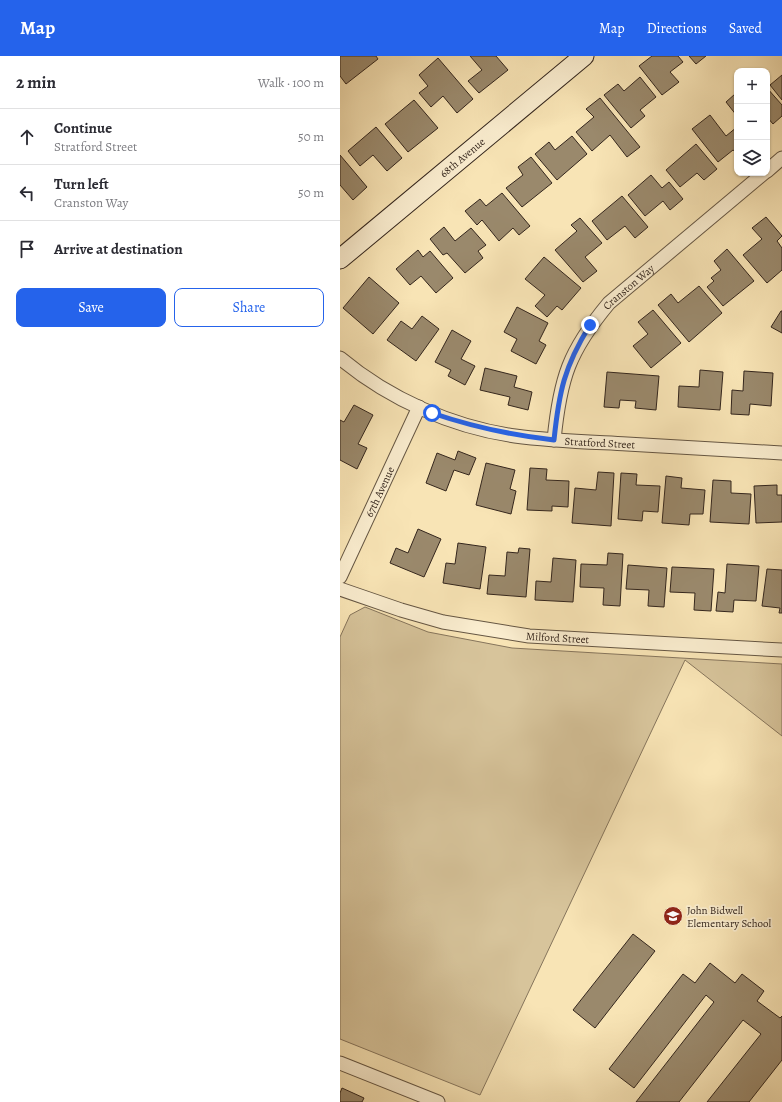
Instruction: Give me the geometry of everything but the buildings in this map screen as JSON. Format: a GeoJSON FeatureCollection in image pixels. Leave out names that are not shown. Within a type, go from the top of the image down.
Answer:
{"type":"FeatureCollection","features":[{"type":"Feature","properties":{"kind":"street","name":"68th Avenue"},"geometry":{"type":"LineString","coordinates":[[340,259],[584,56]]}},
{"type":"Feature","properties":{"kind":"street"},"geometry":{"type":"LineString","coordinates":[[770,168],[782,158]]}},
{"type":"Feature","properties":{"kind":"street","name":"Cranston Way"},"geometry":{"type":"LineString","coordinates":[[554,440],[558,398],[566,370],[590,325],[609,303],[760,176]]}},
{"type":"Feature","properties":{"kind":"street","name":"Stratford Street"},"geometry":{"type":"LineString","coordinates":[[340,358],[385,389],[419,407],[470,426],[515,436],[554,440],[782,453]]}},
{"type":"Feature","properties":{"kind":"street","name":"67th Avenue"},"geometry":{"type":"LineString","coordinates":[[340,576],[419,407]]}},
{"type":"Feature","properties":{"kind":"street","name":"Milford Street"},"geometry":{"type":"LineString","coordinates":[[340,588],[401,610],[443,622],[529,636],[782,650]]}},
{"type":"Feature","properties":{"kind":"street"},"geometry":{"type":"LineString","coordinates":[[340,1063],[421,1099],[438,1102]]}},
{"type":"Feature","properties":{"kind":"shaded area"},"geometry":{"type":"Polygon","coordinates":[[[365,607],[428,632],[512,648],[782,664],[782,736],[685,660],[480,1095],[340,1039],[340,637],[350,615],[365,607]]]}},
{"type":"Feature","properties":{"kind":"place","name":"John Bidwell Elementary School"},"geometry":{"type":"Point","coordinates":[673,916]}},
{"type":"Feature","properties":{"kind":"route"},"geometry":{"type":"LineString","coordinates":[[432,413],[470,426],[515,436],[554,440],[558,398],[566,370],[590,325]]}}]}
